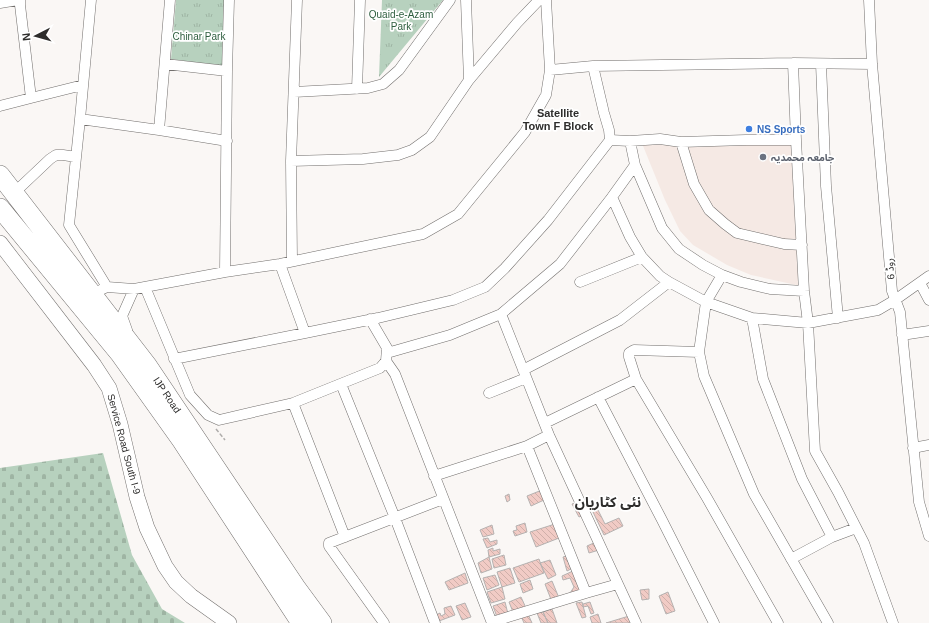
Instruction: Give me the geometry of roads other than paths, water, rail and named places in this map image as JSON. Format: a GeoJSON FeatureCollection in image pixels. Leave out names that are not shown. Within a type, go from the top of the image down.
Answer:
{"type":"FeatureCollection","features":[{"type":"Feature","properties":{"kind":"highway","name":"IJP Road"},"geometry":{"type":"LineString","coordinates":[[0,175],[14,193],[100,290],[132,345],[147,365],[231,502],[301,623]]}},
{"type":"Feature","properties":{"kind":"highway","name":"IJP Road"},"geometry":{"type":"LineString","coordinates":[[0,208],[120,354],[182,441],[231,502],[322,623]]}},
{"type":"Feature","properties":{"kind":"street"},"geometry":{"type":"LineString","coordinates":[[0,4],[19,0],[31,98]]}},
{"type":"Feature","properties":{"kind":"street"},"geometry":{"type":"LineString","coordinates":[[91,0],[69,225],[100,290],[134,289],[225,272],[280,264],[423,234],[458,214],[525,132],[546,95],[550,70],[546,0]]}},
{"type":"Feature","properties":{"kind":"street"},"geometry":{"type":"LineString","coordinates":[[159,130],[170,0]]}},
{"type":"Feature","properties":{"kind":"street"},"geometry":{"type":"LineString","coordinates":[[225,272],[229,0]]}},
{"type":"Feature","properties":{"kind":"street"},"geometry":{"type":"LineString","coordinates":[[292,261],[291,161],[297,0]]}},
{"type":"Feature","properties":{"kind":"street"},"geometry":{"type":"LineString","coordinates":[[357,89],[360,0]]}},
{"type":"Feature","properties":{"kind":"street"},"geometry":{"type":"LineString","coordinates":[[294,92],[357,89],[383,84],[399,70],[450,0]]}},
{"type":"Feature","properties":{"kind":"street"},"geometry":{"type":"LineString","coordinates":[[466,0],[469,80]]}},
{"type":"Feature","properties":{"kind":"street"},"geometry":{"type":"LineString","coordinates":[[291,161],[363,159],[398,155],[412,150],[430,137],[469,80],[517,23],[539,0]]}},
{"type":"Feature","properties":{"kind":"street","name":"روڈ 6"},"geometry":{"type":"LineString","coordinates":[[869,0],[872,64],[892,291],[900,312],[919,502],[929,536]]}},
{"type":"Feature","properties":{"kind":"street"},"geometry":{"type":"LineString","coordinates":[[550,70],[593,66],[793,63],[872,64]]}},
{"type":"Feature","properties":{"kind":"street"},"geometry":{"type":"LineString","coordinates":[[793,63],[804,291],[808,323],[815,451],[864,543],[893,623]]}},
{"type":"Feature","properties":{"kind":"street"},"geometry":{"type":"LineString","coordinates":[[165,64],[227,71]]}},
{"type":"Feature","properties":{"kind":"street"},"geometry":{"type":"LineString","coordinates":[[821,64],[826,186],[838,318]]}},
{"type":"Feature","properties":{"kind":"street"},"geometry":{"type":"LineString","coordinates":[[174,359],[305,333],[454,300],[485,286],[505,268],[548,220],[610,140],[609,130],[593,66]]}},
{"type":"Feature","properties":{"kind":"street"},"geometry":{"type":"LineString","coordinates":[[0,106],[83,85]]}},
{"type":"Feature","properties":{"kind":"street"},"geometry":{"type":"LineString","coordinates":[[80,119],[227,141]]}},
{"type":"Feature","properties":{"kind":"street"},"geometry":{"type":"LineString","coordinates":[[610,140],[630,142],[660,139],[681,142],[796,140]]}},
{"type":"Feature","properties":{"kind":"street"},"geometry":{"type":"LineString","coordinates":[[630,142],[635,165],[662,228],[679,249],[702,265],[740,282],[770,289],[804,291]]}},
{"type":"Feature","properties":{"kind":"street"},"geometry":{"type":"LineString","coordinates":[[681,142],[694,184],[709,210],[725,224],[737,233],[784,244],[802,245]]}},
{"type":"Feature","properties":{"kind":"street"},"geometry":{"type":"LineString","coordinates":[[14,193],[56,155],[76,157]]}},
{"type":"Feature","properties":{"kind":"street"},"geometry":{"type":"LineString","coordinates":[[386,357],[450,335],[502,314],[560,264],[635,165]]}},
{"type":"Feature","properties":{"kind":"street"},"geometry":{"type":"LineString","coordinates":[[612,197],[630,237],[642,257],[660,276],[706,302],[752,318],[808,323],[878,310],[929,276]]}},
{"type":"Feature","properties":{"kind":"street","name":"Service Road South I-9"},"geometry":{"type":"LineString","coordinates":[[0,243],[94,365],[109,388],[147,528],[165,566],[176,582],[191,596],[229,623]]}},
{"type":"Feature","properties":{"kind":"street"},"geometry":{"type":"LineString","coordinates":[[580,282],[642,257]]}},
{"type":"Feature","properties":{"kind":"street"},"geometry":{"type":"LineString","coordinates":[[280,264],[305,333]]}},
{"type":"Feature","properties":{"kind":"street"},"geometry":{"type":"LineString","coordinates":[[722,275],[706,302],[699,352],[704,376],[754,494],[828,623]]}},
{"type":"Feature","properties":{"kind":"street"},"geometry":{"type":"LineString","coordinates":[[489,393],[620,320],[669,282]]}},
{"type":"Feature","properties":{"kind":"street"},"geometry":{"type":"LineString","coordinates":[[920,283],[929,300]]}},
{"type":"Feature","properties":{"kind":"street"},"geometry":{"type":"LineString","coordinates":[[145,287],[190,395],[208,415],[218,420],[293,403],[380,368],[386,357],[387,348],[370,319]]}},
{"type":"Feature","properties":{"kind":"street"},"geometry":{"type":"LineString","coordinates":[[132,345],[122,316],[134,289]]}},
{"type":"Feature","properties":{"kind":"street"},"geometry":{"type":"LineString","coordinates":[[502,314],[549,435],[636,623]]}},
{"type":"Feature","properties":{"kind":"street"},"geometry":{"type":"LineString","coordinates":[[752,318],[763,379],[802,479],[832,537]]}},
{"type":"Feature","properties":{"kind":"street"},"geometry":{"type":"LineString","coordinates":[[902,335],[929,331]]}},
{"type":"Feature","properties":{"kind":"street"},"geometry":{"type":"LineString","coordinates":[[699,352],[634,350],[629,353],[629,358],[636,379],[707,498],[778,623]]}},
{"type":"Feature","properties":{"kind":"street"},"geometry":{"type":"LineString","coordinates":[[386,357],[395,374],[492,623],[618,584]]}},
{"type":"Feature","properties":{"kind":"street"},"geometry":{"type":"LineString","coordinates":[[545,423],[636,379]]}},
{"type":"Feature","properties":{"kind":"street"},"geometry":{"type":"LineString","coordinates":[[340,384],[395,518],[435,623]]}},
{"type":"Feature","properties":{"kind":"street"},"geometry":{"type":"LineString","coordinates":[[598,398],[714,623]]}},
{"type":"Feature","properties":{"kind":"street"},"geometry":{"type":"LineString","coordinates":[[293,403],[345,537]]}},
{"type":"Feature","properties":{"kind":"street"},"geometry":{"type":"LineString","coordinates":[[434,476],[527,446],[549,435]]}},
{"type":"Feature","properties":{"kind":"street"},"geometry":{"type":"LineString","coordinates":[[913,448],[929,445]]}},
{"type":"Feature","properties":{"kind":"street"},"geometry":{"type":"LineString","coordinates":[[527,446],[586,593]]}},
{"type":"Feature","properties":{"kind":"street"},"geometry":{"type":"LineString","coordinates":[[384,623],[329,546],[329,543],[443,499]]}},
{"type":"Feature","properties":{"kind":"street"},"geometry":{"type":"LineString","coordinates":[[792,559],[832,537],[856,528]]}},
{"type":"Feature","properties":{"kind":"place","name":"NS Sports"},"geometry":{"type":"Point","coordinates":[749,129]}},
{"type":"Feature","properties":{"kind":"place","name":"جامعہ محمدیہ"},"geometry":{"type":"Point","coordinates":[763,157]}},
{"type":"Feature","properties":{"kind":"district","name":"Satellite Town F Block"},"geometry":{"type":"Point","coordinates":[558,119]}},
{"type":"Feature","properties":{"kind":"district","name":"نئی کٹاریان"},"geometry":{"type":"Point","coordinates":[608,502]}},
{"type":"Feature","properties":{"kind":"park label","name":"Quaid-e-Azam Park"},"geometry":{"type":"Point","coordinates":[401,20]}},
{"type":"Feature","properties":{"kind":"park label","name":"Chinar Park"},"geometry":{"type":"Point","coordinates":[199,36]}}]}
